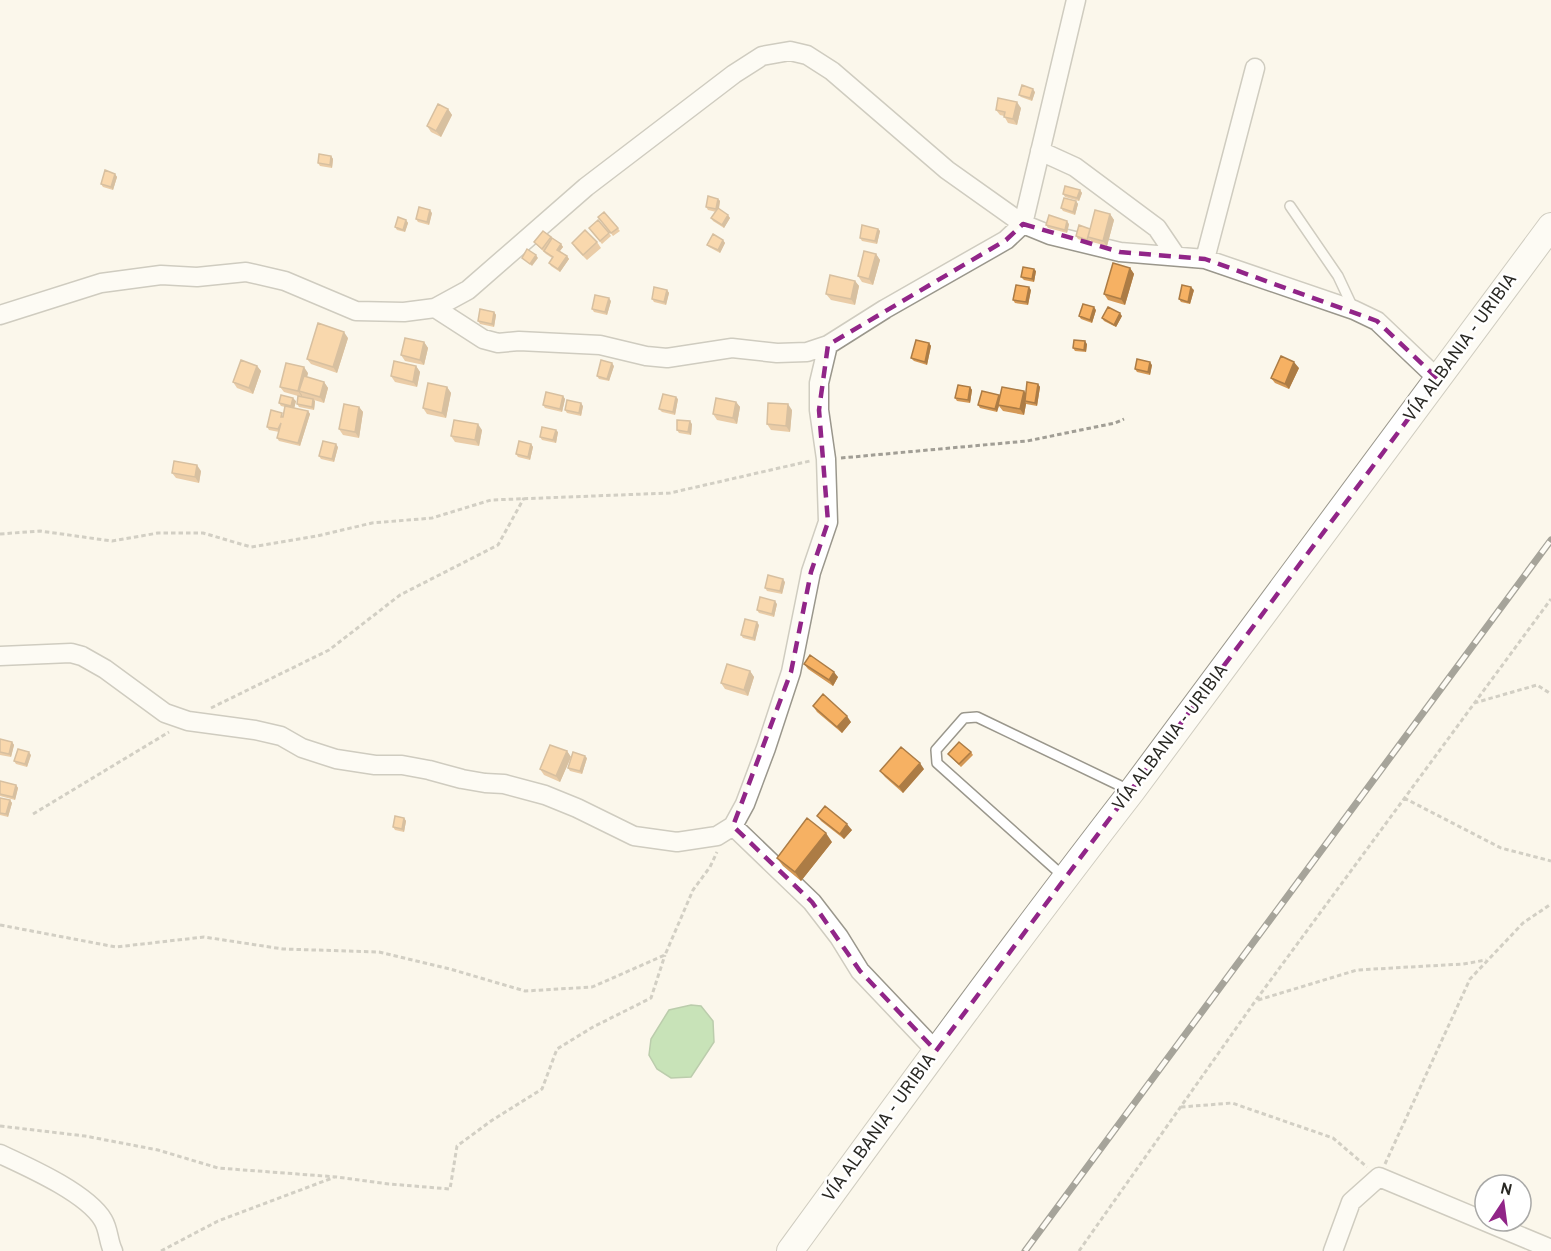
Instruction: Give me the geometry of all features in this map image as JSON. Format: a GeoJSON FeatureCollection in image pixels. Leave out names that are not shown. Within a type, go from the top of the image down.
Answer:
{"type":"FeatureCollection","features":[{"type":"Feature","properties":{"kind":"main road","name":"VÍA ALBANIA - URIBIA"},"geometry":{"type":"LineString","coordinates":[[790,1251],[936,1051],[1551,226]]}},
{"type":"Feature","properties":{"kind":"street"},"geometry":{"type":"LineString","coordinates":[[435,308],[483,339],[498,344],[519,341],[600,345],[646,356],[667,358],[732,348],[777,353],[807,352],[828,345],[885,309],[1006,240],[1023,224],[1076,0]]}},
{"type":"Feature","properties":{"kind":"street"},"geometry":{"type":"LineString","coordinates":[[0,315],[101,283],[161,275],[197,277],[246,272],[285,281],[356,311],[404,312],[435,308],[468,290],[586,187],[734,74],[762,56],[790,51],[807,55],[832,71],[947,170],[1023,224],[1050,235],[1120,252],[1205,259],[1354,310],[1377,321],[1438,379]]}},
{"type":"Feature","properties":{"kind":"street"},"geometry":{"type":"LineString","coordinates":[[1205,259],[1255,68]]}},
{"type":"Feature","properties":{"kind":"street"},"geometry":{"type":"LineString","coordinates":[[1040,151],[1075,167],[1157,228],[1176,256]]}},
{"type":"Feature","properties":{"kind":"street"},"geometry":{"type":"LineString","coordinates":[[0,656],[71,654],[82,656],[105,669],[140,697],[165,713],[188,721],[281,736],[302,748],[336,759],[375,765],[402,765],[474,782],[504,784],[545,795],[634,836],[677,842],[717,836],[733,826],[749,792],[790,672],[811,572],[828,522],[826,459],[819,411],[819,383],[828,345]]}},
{"type":"Feature","properties":{"kind":"street"},"geometry":{"type":"LineString","coordinates":[[733,826],[813,902],[860,971],[936,1051]]}},
{"type":"Feature","properties":{"kind":"street"},"geometry":{"type":"LineString","coordinates":[[0,1154],[62,1185],[91,1207],[102,1218],[113,1251]]}},
{"type":"Feature","properties":{"kind":"street"},"geometry":{"type":"LineString","coordinates":[[1333,1251],[1351,1202],[1379,1177],[1551,1249]]}},
{"type":"Feature","properties":{"kind":"lane"},"geometry":{"type":"LineString","coordinates":[[1290,206],[1338,276],[1354,310]]}},
{"type":"Feature","properties":{"kind":"lane"},"geometry":{"type":"LineString","coordinates":[[1065,878],[937,763],[936,750],[964,718],[977,717],[1132,791]]}},
{"type":"Feature","properties":{"kind":"path"},"geometry":{"type":"LineString","coordinates":[[0,534],[40,531],[112,541],[158,533],[203,533],[251,547],[317,536],[372,523],[432,518],[491,500],[670,493],[801,462],[1027,441],[1115,423],[1124,419]]}},
{"type":"Feature","properties":{"kind":"path"},"geometry":{"type":"LineString","coordinates":[[33,814],[188,721],[329,650],[400,595],[498,545],[524,498]]}},
{"type":"Feature","properties":{"kind":"path"},"geometry":{"type":"LineString","coordinates":[[1079,1251],[1256,1000],[1551,598]]}},
{"type":"Feature","properties":{"kind":"path"},"geometry":{"type":"LineString","coordinates":[[1474,703],[1537,685],[1551,694]]}},
{"type":"Feature","properties":{"kind":"path"},"geometry":{"type":"LineString","coordinates":[[1404,798],[1501,848],[1551,861]]}},
{"type":"Feature","properties":{"kind":"path"},"geometry":{"type":"LineString","coordinates":[[0,1126],[85,1136],[158,1150],[218,1168],[450,1189],[457,1146],[491,1121],[542,1089],[557,1049],[592,1027],[651,998],[665,955],[693,890],[717,854],[717,836]]}},
{"type":"Feature","properties":{"kind":"path"},"geometry":{"type":"LineString","coordinates":[[1181,1107],[1232,1103],[1333,1138],[1379,1177],[1470,979],[1523,923],[1551,904]]}},
{"type":"Feature","properties":{"kind":"path"},"geometry":{"type":"LineString","coordinates":[[0,925],[116,947],[204,937],[282,949],[379,952],[450,969],[525,991],[592,987],[665,955]]}},
{"type":"Feature","properties":{"kind":"path"},"geometry":{"type":"LineString","coordinates":[[1256,1000],[1357,970],[1463,964],[1486,960]]}},
{"type":"Feature","properties":{"kind":"path"},"geometry":{"type":"LineString","coordinates":[[160,1251],[218,1221],[337,1177]]}},
{"type":"Feature","properties":{"kind":"highlighted area"},"geometry":{"type":"Polygon","coordinates":[[[1023,224],[1120,252],[1205,259],[1377,321],[1438,379],[936,1051],[860,971],[812,902],[733,826],[791,672],[811,572],[828,522],[819,410],[828,345],[1006,240],[1023,224]]]}},
{"type":"Feature","properties":{"kind":"shaded area"},"geometry":{"type":"Polygon","coordinates":[[[691,1005],[701,1006],[713,1021],[714,1042],[691,1077],[671,1078],[657,1069],[649,1055],[651,1039],[669,1010],[691,1005]]]}},
{"type":"Feature","properties":{"kind":"building"},"geometry":{"type":"Polygon","coordinates":[[[1022,85],[1033,89],[1030,98],[1019,95],[1022,85]]]}},
{"type":"Feature","properties":{"kind":"building"},"geometry":{"type":"Polygon","coordinates":[[[998,98],[1017,102],[1013,119],[1004,117],[1005,112],[996,110],[998,98]]]}},
{"type":"Feature","properties":{"kind":"building"},"geometry":{"type":"Polygon","coordinates":[[[438,104],[448,109],[436,131],[427,126],[438,104]]]}},
{"type":"Feature","properties":{"kind":"building"},"geometry":{"type":"Polygon","coordinates":[[[319,154],[331,156],[330,165],[318,163],[319,154]]]}},
{"type":"Feature","properties":{"kind":"building"},"geometry":{"type":"Polygon","coordinates":[[[105,170],[115,174],[111,187],[101,184],[105,170]]]}},
{"type":"Feature","properties":{"kind":"building"},"geometry":{"type":"Polygon","coordinates":[[[1065,186],[1080,190],[1077,198],[1063,194],[1065,186]]]}},
{"type":"Feature","properties":{"kind":"building"},"geometry":{"type":"Polygon","coordinates":[[[708,196],[718,199],[716,209],[706,207],[708,196]]]}},
{"type":"Feature","properties":{"kind":"building"},"geometry":{"type":"Polygon","coordinates":[[[1064,198],[1076,201],[1073,212],[1061,208],[1064,198]]]}},
{"type":"Feature","properties":{"kind":"building"},"geometry":{"type":"Polygon","coordinates":[[[419,207],[430,210],[427,222],[416,219],[419,207]]]}},
{"type":"Feature","properties":{"kind":"building"},"geometry":{"type":"Polygon","coordinates":[[[718,208],[728,215],[722,225],[711,218],[718,208]]]}},
{"type":"Feature","properties":{"kind":"building"},"geometry":{"type":"Polygon","coordinates":[[[1095,210],[1110,214],[1103,241],[1088,237],[1095,210]]]}},
{"type":"Feature","properties":{"kind":"building"},"geometry":{"type":"Polygon","coordinates":[[[604,212],[618,228],[611,233],[598,217],[604,212]]]}},
{"type":"Feature","properties":{"kind":"building"},"geometry":{"type":"Polygon","coordinates":[[[1049,215],[1067,221],[1065,230],[1046,225],[1049,215]]]}},
{"type":"Feature","properties":{"kind":"building"},"geometry":{"type":"Polygon","coordinates":[[[398,217],[406,220],[403,230],[395,227],[398,217]]]}},
{"type":"Feature","properties":{"kind":"building"},"geometry":{"type":"Polygon","coordinates":[[[598,220],[609,233],[600,241],[589,228],[598,220]]]}},
{"type":"Feature","properties":{"kind":"building"},"geometry":{"type":"Polygon","coordinates":[[[862,225],[878,229],[875,241],[860,238],[862,225]]]}},
{"type":"Feature","properties":{"kind":"building"},"geometry":{"type":"Polygon","coordinates":[[[1079,225],[1090,229],[1087,240],[1076,236],[1079,225]]]}},
{"type":"Feature","properties":{"kind":"building"},"geometry":{"type":"Polygon","coordinates":[[[585,230],[597,242],[583,255],[572,243],[585,230]]]}},
{"type":"Feature","properties":{"kind":"building"},"geometry":{"type":"Polygon","coordinates":[[[543,231],[551,237],[542,249],[534,242],[543,231]]]}},
{"type":"Feature","properties":{"kind":"building"},"geometry":{"type":"Polygon","coordinates":[[[713,234],[723,240],[718,250],[707,245],[713,234]]]}},
{"type":"Feature","properties":{"kind":"building"},"geometry":{"type":"Polygon","coordinates":[[[552,238],[561,244],[557,250],[567,256],[558,269],[549,263],[553,257],[544,251],[552,238]]]}},
{"type":"Feature","properties":{"kind":"building"},"geometry":{"type":"Polygon","coordinates":[[[527,249],[536,255],[530,264],[522,258],[527,249]]]}},
{"type":"Feature","properties":{"kind":"building"},"geometry":{"type":"Polygon","coordinates":[[[864,251],[876,254],[869,279],[858,276],[864,251]]]}},
{"type":"Feature","properties":{"kind":"building"},"geometry":{"type":"Polygon","coordinates":[[[1113,263],[1130,268],[1121,299],[1104,294],[1113,263]]]}},
{"type":"Feature","properties":{"kind":"building"},"geometry":{"type":"Polygon","coordinates":[[[1023,267],[1034,269],[1032,279],[1021,277],[1023,267]]]}},
{"type":"Feature","properties":{"kind":"building"},"geometry":{"type":"Polygon","coordinates":[[[830,275],[855,281],[851,299],[826,294],[830,275]]]}},
{"type":"Feature","properties":{"kind":"building"},"geometry":{"type":"Polygon","coordinates":[[[1016,285],[1029,287],[1026,302],[1013,300],[1016,285]]]}},
{"type":"Feature","properties":{"kind":"building"},"geometry":{"type":"Polygon","coordinates":[[[1182,285],[1191,287],[1188,302],[1179,299],[1182,285]]]}},
{"type":"Feature","properties":{"kind":"building"},"geometry":{"type":"Polygon","coordinates":[[[654,287],[667,290],[664,302],[652,299],[654,287]]]}},
{"type":"Feature","properties":{"kind":"building"},"geometry":{"type":"Polygon","coordinates":[[[595,295],[609,298],[605,312],[592,309],[595,295]]]}},
{"type":"Feature","properties":{"kind":"building"},"geometry":{"type":"Polygon","coordinates":[[[1083,304],[1094,307],[1090,320],[1079,316],[1083,304]]]}},
{"type":"Feature","properties":{"kind":"building"},"geometry":{"type":"Polygon","coordinates":[[[1108,307],[1120,313],[1114,325],[1102,318],[1108,307]]]}},
{"type":"Feature","properties":{"kind":"building"},"geometry":{"type":"Polygon","coordinates":[[[480,309],[494,312],[492,324],[478,321],[480,309]]]}},
{"type":"Feature","properties":{"kind":"building"},"geometry":{"type":"Polygon","coordinates":[[[318,323],[344,332],[333,367],[307,359],[318,323]]]}},
{"type":"Feature","properties":{"kind":"building"},"geometry":{"type":"Polygon","coordinates":[[[405,338],[424,342],[420,360],[401,355],[405,338]]]}},
{"type":"Feature","properties":{"kind":"building"},"geometry":{"type":"Polygon","coordinates":[[[916,340],[929,343],[925,362],[911,358],[916,340]]]}},
{"type":"Feature","properties":{"kind":"building"},"geometry":{"type":"Polygon","coordinates":[[[1074,340],[1085,341],[1084,350],[1073,348],[1074,340]]]}},
{"type":"Feature","properties":{"kind":"building"},"geometry":{"type":"Polygon","coordinates":[[[1281,356],[1294,362],[1285,384],[1271,378],[1281,356]]]}},
{"type":"Feature","properties":{"kind":"building"},"geometry":{"type":"Polygon","coordinates":[[[1137,359],[1150,362],[1148,372],[1135,369],[1137,359]]]}},
{"type":"Feature","properties":{"kind":"building"},"geometry":{"type":"Polygon","coordinates":[[[241,360],[257,366],[249,388],[233,382],[241,360]]]}},
{"type":"Feature","properties":{"kind":"building"},"geometry":{"type":"Polygon","coordinates":[[[601,360],[612,363],[607,379],[597,376],[601,360]]]}},
{"type":"Feature","properties":{"kind":"building"},"geometry":{"type":"Polygon","coordinates":[[[394,361],[416,366],[413,382],[391,376],[394,361]]]}},
{"type":"Feature","properties":{"kind":"building"},"geometry":{"type":"Polygon","coordinates":[[[286,363],[304,367],[298,391],[280,387],[286,363]]]}},
{"type":"Feature","properties":{"kind":"building"},"geometry":{"type":"Polygon","coordinates":[[[304,376],[324,382],[320,397],[299,391],[304,376]]]}},
{"type":"Feature","properties":{"kind":"building"},"geometry":{"type":"Polygon","coordinates":[[[1027,382],[1038,384],[1035,403],[1025,401],[1027,382]]]}},
{"type":"Feature","properties":{"kind":"building"},"geometry":{"type":"Polygon","coordinates":[[[428,383],[447,387],[442,413],[423,408],[428,383]]]}},
{"type":"Feature","properties":{"kind":"building"},"geometry":{"type":"Polygon","coordinates":[[[958,385],[970,387],[968,400],[955,398],[958,385]]]}},
{"type":"Feature","properties":{"kind":"building"},"geometry":{"type":"Polygon","coordinates":[[[1002,387],[1024,391],[1020,409],[998,405],[1002,387]]]}},
{"type":"Feature","properties":{"kind":"building"},"geometry":{"type":"Polygon","coordinates":[[[982,391],[999,395],[995,409],[978,405],[982,391]]]}},
{"type":"Feature","properties":{"kind":"building"},"geometry":{"type":"Polygon","coordinates":[[[546,392],[563,396],[560,409],[543,405],[546,392]]]}},
{"type":"Feature","properties":{"kind":"building"},"geometry":{"type":"Polygon","coordinates":[[[663,394],[676,397],[673,412],[659,409],[663,394]]]}},
{"type":"Feature","properties":{"kind":"building"},"geometry":{"type":"Polygon","coordinates":[[[281,395],[293,398],[291,406],[279,403],[281,395]]]}},
{"type":"Feature","properties":{"kind":"building"},"geometry":{"type":"Polygon","coordinates":[[[298,396],[313,399],[312,407],[297,404],[298,396]]]}},
{"type":"Feature","properties":{"kind":"building"},"geometry":{"type":"Polygon","coordinates":[[[716,398],[736,402],[733,418],[713,414],[716,398]]]}},
{"type":"Feature","properties":{"kind":"building"},"geometry":{"type":"Polygon","coordinates":[[[567,400],[581,403],[579,413],[565,410],[567,400]]]}},
{"type":"Feature","properties":{"kind":"building"},"geometry":{"type":"Polygon","coordinates":[[[768,403],[788,404],[786,426],[767,424],[768,403]]]}},
{"type":"Feature","properties":{"kind":"building"},"geometry":{"type":"Polygon","coordinates":[[[344,404],[359,407],[355,432],[339,429],[344,404]]]}},
{"type":"Feature","properties":{"kind":"building"},"geometry":{"type":"Polygon","coordinates":[[[285,406],[308,411],[298,443],[277,438],[281,423],[278,429],[267,427],[271,410],[282,413],[281,417],[283,417],[285,406]]]}},
{"type":"Feature","properties":{"kind":"building"},"geometry":{"type":"Polygon","coordinates":[[[454,420],[478,424],[475,440],[451,436],[454,420]]]}},
{"type":"Feature","properties":{"kind":"building"},"geometry":{"type":"Polygon","coordinates":[[[677,420],[690,421],[688,432],[677,430],[677,420]]]}},
{"type":"Feature","properties":{"kind":"building"},"geometry":{"type":"Polygon","coordinates":[[[542,427],[556,430],[553,440],[540,437],[542,427]]]}},
{"type":"Feature","properties":{"kind":"building"},"geometry":{"type":"Polygon","coordinates":[[[323,441],[336,444],[332,459],[319,456],[323,441]]]}},
{"type":"Feature","properties":{"kind":"building"},"geometry":{"type":"Polygon","coordinates":[[[519,441],[531,444],[528,457],[516,454],[519,441]]]}},
{"type":"Feature","properties":{"kind":"building"},"geometry":{"type":"Polygon","coordinates":[[[174,461],[197,465],[195,477],[172,473],[174,461]]]}},
{"type":"Feature","properties":{"kind":"building"},"geometry":{"type":"Polygon","coordinates":[[[768,575],[783,579],[780,591],[765,588],[768,575]]]}},
{"type":"Feature","properties":{"kind":"building"},"geometry":{"type":"Polygon","coordinates":[[[760,597],[775,601],[772,614],[757,610],[760,597]]]}},
{"type":"Feature","properties":{"kind":"building"},"geometry":{"type":"Polygon","coordinates":[[[745,619],[757,622],[753,638],[741,635],[745,619]]]}},
{"type":"Feature","properties":{"kind":"building"},"geometry":{"type":"Polygon","coordinates":[[[810,655],[834,672],[829,680],[804,664],[810,655]]]}},
{"type":"Feature","properties":{"kind":"building"},"geometry":{"type":"Polygon","coordinates":[[[727,664],[750,671],[744,690],[721,683],[727,664]]]}},
{"type":"Feature","properties":{"kind":"building"},"geometry":{"type":"Polygon","coordinates":[[[823,694],[847,716],[837,727],[813,706],[823,694]]]}},
{"type":"Feature","properties":{"kind":"building"},"geometry":{"type":"Polygon","coordinates":[[[0,739],[12,742],[9,754],[0,752],[0,739]]]}},
{"type":"Feature","properties":{"kind":"building"},"geometry":{"type":"Polygon","coordinates":[[[959,742],[971,752],[959,764],[948,754],[959,742]]]}},
{"type":"Feature","properties":{"kind":"building"},"geometry":{"type":"Polygon","coordinates":[[[550,745],[567,751],[556,776],[540,769],[550,745]]]}},
{"type":"Feature","properties":{"kind":"building"},"geometry":{"type":"Polygon","coordinates":[[[901,747],[920,763],[899,787],[880,771],[901,747]]]}},
{"type":"Feature","properties":{"kind":"building"},"geometry":{"type":"Polygon","coordinates":[[[18,749],[29,752],[25,764],[14,761],[18,749]]]}},
{"type":"Feature","properties":{"kind":"building"},"geometry":{"type":"Polygon","coordinates":[[[573,752],[585,756],[580,771],[568,768],[573,752]]]}},
{"type":"Feature","properties":{"kind":"building"},"geometry":{"type":"Polygon","coordinates":[[[0,781],[16,785],[13,797],[0,794],[0,781]]]}},
{"type":"Feature","properties":{"kind":"building"},"geometry":{"type":"Polygon","coordinates":[[[0,798],[10,800],[6,814],[0,813],[0,798]]]}},
{"type":"Feature","properties":{"kind":"building"},"geometry":{"type":"Polygon","coordinates":[[[825,806],[847,824],[840,834],[817,816],[825,806]]]}},
{"type":"Feature","properties":{"kind":"building"},"geometry":{"type":"Polygon","coordinates":[[[395,816],[404,818],[402,829],[393,827],[395,816]]]}},
{"type":"Feature","properties":{"kind":"building"},"geometry":{"type":"Polygon","coordinates":[[[807,818],[826,833],[795,872],[777,858],[807,818]]]}},
{"type":"Feature","properties":{"kind":"railway"},"geometry":{"type":"LineString","coordinates":[[1025,1251],[1551,540]]}}]}
